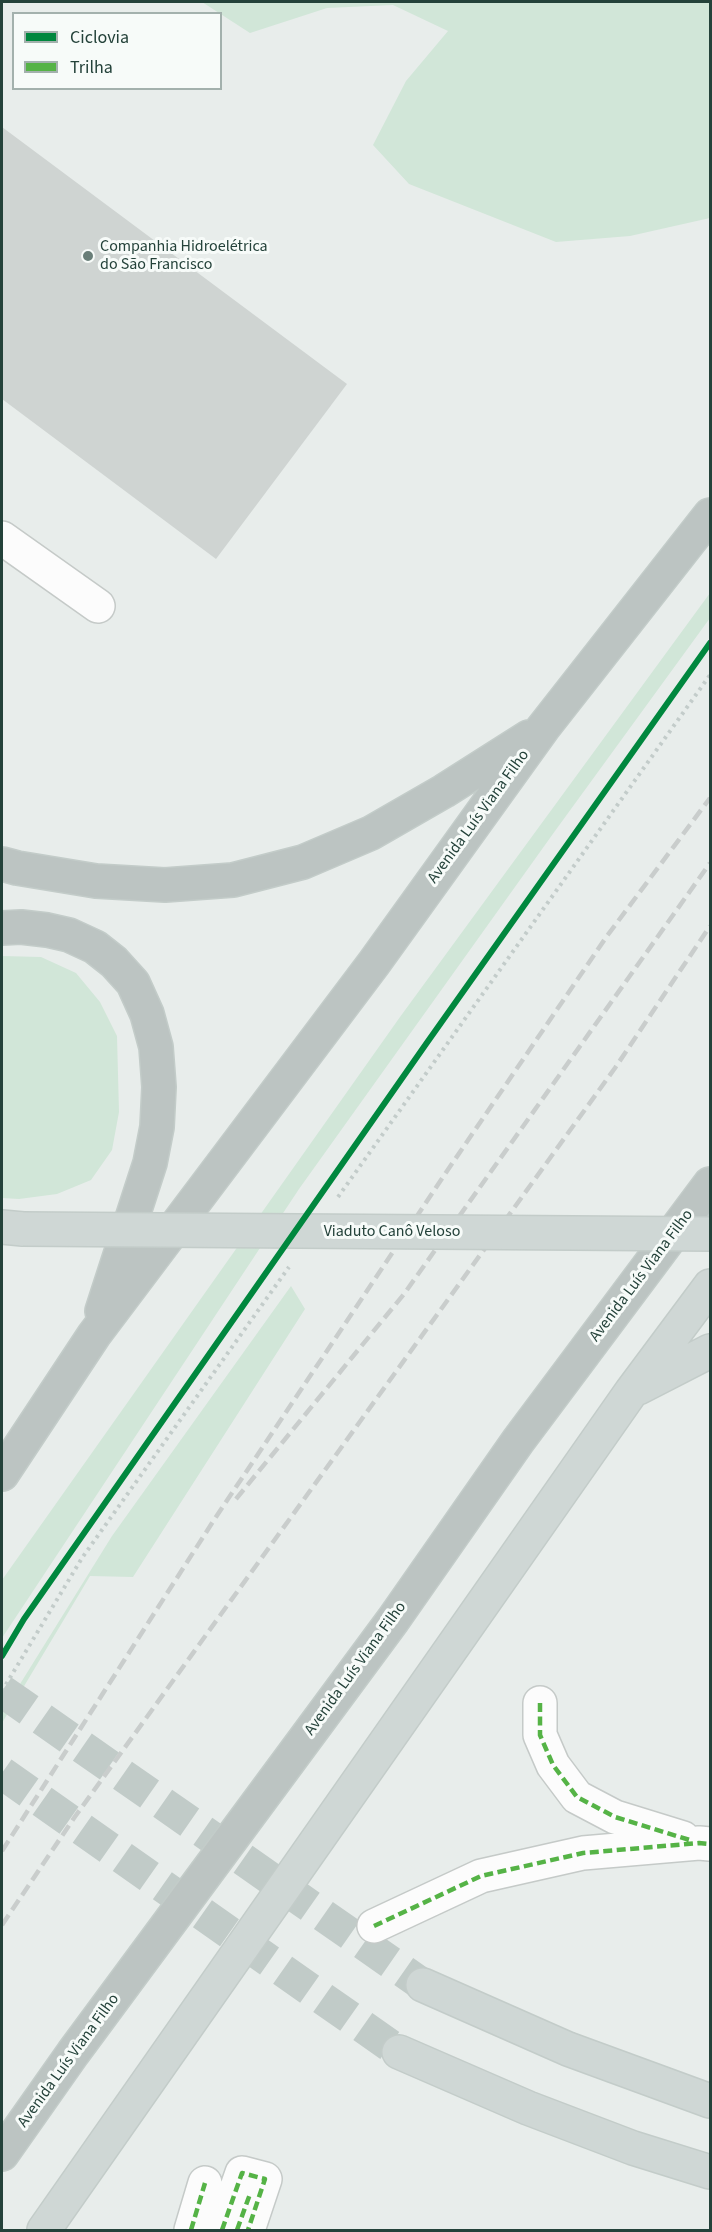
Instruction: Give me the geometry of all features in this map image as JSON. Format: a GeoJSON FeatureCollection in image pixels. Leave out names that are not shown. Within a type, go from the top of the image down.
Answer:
{"type":"FeatureCollection","features":[{"type":"Feature","properties":{"kind":"highway","name":"Avenida Luís Viana Filho"},"geometry":{"type":"LineString","coordinates":[[2,1474],[94,1335],[374,963],[543,728],[711,515]]}},
{"type":"Feature","properties":{"kind":"highway"},"geometry":{"type":"LineString","coordinates":[[2,864],[96,881],[165,885],[233,880],[293,865],[371,833],[444,791],[543,728]]}},
{"type":"Feature","properties":{"kind":"highway"},"geometry":{"type":"LineString","coordinates":[[2,928],[21,927],[69,935],[95,947],[114,962],[133,983],[147,1014],[156,1047],[159,1087],[157,1127],[150,1163],[94,1335]]}},
{"type":"Feature","properties":{"kind":"highway","name":"Avenida Luís Viana Filho"},"geometry":{"type":"LineString","coordinates":[[2,2154],[393,1620],[518,1441],[711,1184]]}},
{"type":"Feature","properties":{"kind":"main road","name":"Viaduto Canô Veloso"},"geometry":{"type":"LineString","coordinates":[[12,1228],[711,1234]]}},
{"type":"Feature","properties":{"kind":"main road"},"geometry":{"type":"LineString","coordinates":[[44,2230],[631,1392],[711,1286]]}},
{"type":"Feature","properties":{"kind":"main road"},"geometry":{"type":"LineString","coordinates":[[631,1392],[711,1351]]}},
{"type":"Feature","properties":{"kind":"main road"},"geometry":{"type":"LineString","coordinates":[[423,1985],[568,2049],[711,2101]]}},
{"type":"Feature","properties":{"kind":"main road"},"geometry":{"type":"LineString","coordinates":[[399,2052],[528,2108],[612,2140],[711,2172]]}},
{"type":"Feature","properties":{"kind":"street"},"geometry":{"type":"LineString","coordinates":[[2,538],[98,606]]}},
{"type":"Feature","properties":{"kind":"street"},"geometry":{"type":"LineString","coordinates":[[540,1703],[540,1735],[553,1765],[577,1797],[615,1817],[705,1843]]}},
{"type":"Feature","properties":{"kind":"street"},"geometry":{"type":"LineString","coordinates":[[374,1926],[481,1876],[583,1853],[705,1843]]}},
{"type":"Feature","properties":{"kind":"street"},"geometry":{"type":"LineString","coordinates":[[222,2230],[242,2173],[265,2179],[248,2230]]}},
{"type":"Feature","properties":{"kind":"street"},"geometry":{"type":"LineString","coordinates":[[191,2230],[205,2183]]}},
{"type":"Feature","properties":{"kind":"street"},"geometry":{"type":"LineString","coordinates":[[237,2230],[250,2194]]}},
{"type":"Feature","properties":{"kind":"path"},"geometry":{"type":"LineString","coordinates":[[337,1199],[711,675]]}},
{"type":"Feature","properties":{"kind":"path"},"geometry":{"type":"LineString","coordinates":[[2,1691],[82,1558],[289,1267]]}},
{"type":"Feature","properties":{"kind":"green space"},"geometry":{"type":"Polygon","coordinates":[[[202,2],[710,2],[710,218],[630,236],[556,242],[409,184],[373,145],[406,81],[448,31],[393,5],[327,8],[250,33],[222,15],[222,12],[217,12],[202,2]]]}},
{"type":"Feature","properties":{"kind":"green space"},"geometry":{"type":"Polygon","coordinates":[[[710,593],[710,618],[299,1189],[2,1638],[2,1580],[400,1017],[710,593]]]}},
{"type":"Feature","properties":{"kind":"green space"},"geometry":{"type":"Polygon","coordinates":[[[2,956],[41,957],[76,973],[100,1002],[117,1036],[119,1112],[112,1150],[91,1180],[57,1194],[19,1199],[2,1198],[2,956]]]}},
{"type":"Feature","properties":{"kind":"green space"},"geometry":{"type":"Polygon","coordinates":[[[291,1286],[305,1309],[133,1577],[90,1576],[2,1723],[2,1713],[112,1536],[291,1286]]]}},
{"type":"Feature","properties":{"kind":"building","name":"Companhia Hidroelétrica do São Francisco"},"geometry":{"type":"Polygon","coordinates":[[[2,127],[347,384],[216,559],[2,399],[2,127]]]}},
{"type":"Feature","properties":{"kind":"tunnel"},"geometry":{"type":"LineString","coordinates":[[2,1691],[423,1985]]}},
{"type":"Feature","properties":{"kind":"tunnel"},"geometry":{"type":"LineString","coordinates":[[2,1773],[399,2052]]}},
{"type":"Feature","properties":{"kind":"railway"},"geometry":{"type":"LineString","coordinates":[[2,1851],[214,1520],[445,1174],[607,936],[710,798]]}},
{"type":"Feature","properties":{"kind":"railway"},"geometry":{"type":"LineString","coordinates":[[236,1499],[404,1294],[710,863]]}},
{"type":"Feature","properties":{"kind":"railway"},"geometry":{"type":"LineString","coordinates":[[2,1925],[74,1818],[615,1068],[710,926]]}},
{"type":"Feature","properties":{"kind":"marked path"},"geometry":{"type":"LineString","coordinates":[[540,1703],[540,1735],[553,1765],[577,1797],[615,1817],[693,1841]]}},
{"type":"Feature","properties":{"kind":"marked path"},"geometry":{"type":"LineString","coordinates":[[374,1926],[481,1876],[583,1853],[710,1844]]}},
{"type":"Feature","properties":{"kind":"marked path"},"geometry":{"type":"LineString","coordinates":[[222,2230],[242,2173],[265,2179],[248,2230]]}},
{"type":"Feature","properties":{"kind":"marked path"},"geometry":{"type":"LineString","coordinates":[[191,2230],[205,2183]]}},
{"type":"Feature","properties":{"kind":"marked path"},"geometry":{"type":"LineString","coordinates":[[237,2230],[250,2194]]}},
{"type":"Feature","properties":{"kind":"cycle path"},"geometry":{"type":"LineString","coordinates":[[2,1656],[24,1619],[710,643]]}},
{"type":"Feature","properties":{"kind":"place","name":"Companhia Hidroelétrica do São Francisco"},"geometry":{"type":"Point","coordinates":[88,256]}}]}
